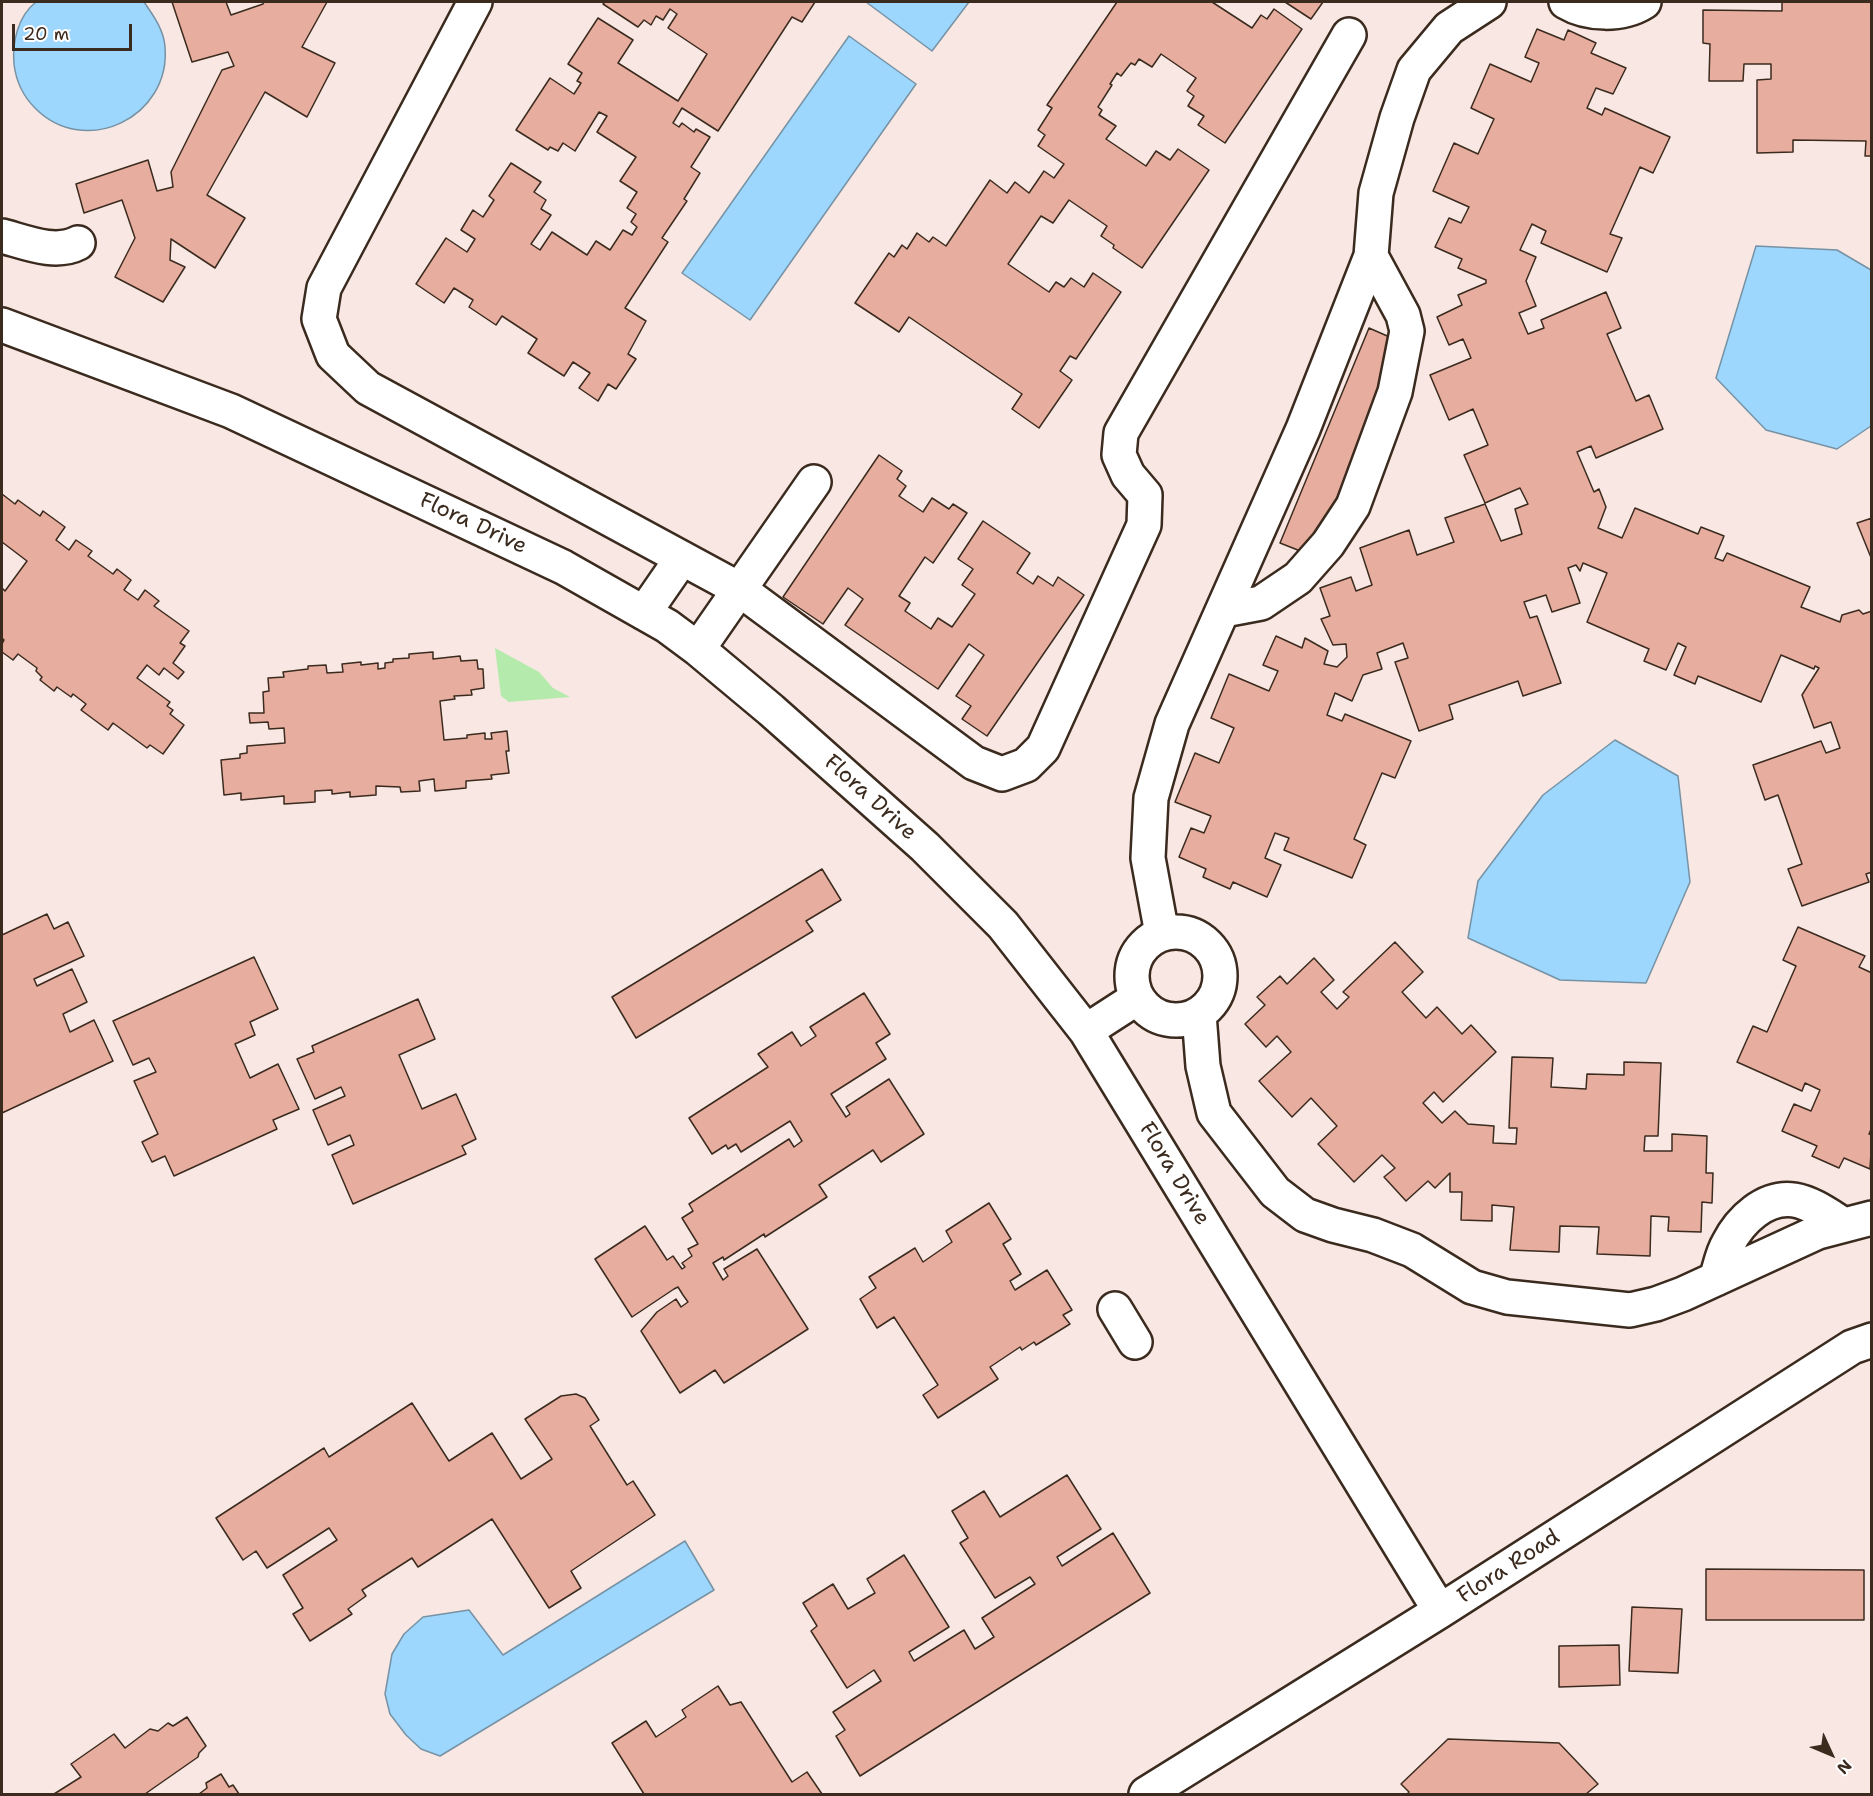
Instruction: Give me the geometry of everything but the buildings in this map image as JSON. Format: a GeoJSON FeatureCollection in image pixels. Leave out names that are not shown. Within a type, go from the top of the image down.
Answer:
{"type":"FeatureCollection","features":[{"type":"Feature","properties":{"kind":"street"},"geometry":{"type":"LineString","coordinates":[[475,2],[324,288],[319,319],[333,355],[368,388],[739,589],[974,763],[1002,774],[1026,765],[1043,748],[1144,525],[1145,495],[1128,475],[1119,455],[1121,433],[1349,35]]}},
{"type":"Feature","properties":{"kind":"street"},"geometry":{"type":"LineString","coordinates":[[1162,934],[1148,858],[1151,798],[1172,724],[1303,429],[1371,256],[1376,193],[1397,118],[1414,70],[1449,28],[1489,2]]}},
{"type":"Feature","properties":{"kind":"street"},"geometry":{"type":"LineString","coordinates":[[1566,2],[1598,12],[1616,12],[1644,2]]}},
{"type":"Feature","properties":{"kind":"street"},"geometry":{"type":"LineString","coordinates":[[2,236],[51,248],[69,248],[78,243]]}},
{"type":"Feature","properties":{"kind":"street"},"geometry":{"type":"LineString","coordinates":[[1224,610],[1261,603],[1298,578],[1328,544],[1353,506],[1395,392],[1407,331],[1403,315],[1371,256]]}},
{"type":"Feature","properties":{"kind":"street","name":"Flora Drive"},"geometry":{"type":"LineString","coordinates":[[2,325],[231,411],[563,567],[667,626],[698,649],[771,710],[925,847],[1003,925],[1086,1031],[1440,1611]]}},
{"type":"Feature","properties":{"kind":"street"},"geometry":{"type":"LineString","coordinates":[[698,649],[814,482]]}},
{"type":"Feature","properties":{"kind":"street"},"geometry":{"type":"LineString","coordinates":[[644,613],[682,558]]}},
{"type":"Feature","properties":{"kind":"street"},"geometry":{"type":"LineString","coordinates":[[1180,932],[1198,938],[1211,950],[1219,966],[1219,984],[1211,1002],[1198,1014],[1182,1020],[1164,1019],[1149,1011],[1137,998],[1131,980],[1134,960],[1145,944],[1162,934],[1180,932]]}},
{"type":"Feature","properties":{"kind":"street"},"geometry":{"type":"LineString","coordinates":[[1086,1031],[1137,998]]}},
{"type":"Feature","properties":{"kind":"street"},"geometry":{"type":"LineString","coordinates":[[1198,1014],[1203,1066],[1214,1113],[1275,1192],[1305,1215],[1373,1235],[1412,1250],[1472,1287],[1507,1297],[1630,1310],[1656,1304],[1818,1232],[1858,1221]]}},
{"type":"Feature","properties":{"kind":"street"},"geometry":{"type":"LineString","coordinates":[[1716,1279],[1728,1244],[1744,1221],[1759,1208],[1779,1200],[1794,1200],[1858,1221]]}},
{"type":"Feature","properties":{"kind":"street"},"geometry":{"type":"LineString","coordinates":[[1115,1309],[1135,1342]]}},
{"type":"Feature","properties":{"kind":"street","name":"Flora Road"},"geometry":{"type":"LineString","coordinates":[[1146,1794],[1440,1611],[1852,1347],[1872,1340]]}},
{"type":"Feature","properties":{"kind":"green space"},"geometry":{"type":"Polygon","coordinates":[[[495,648],[539,672],[553,688],[570,697],[509,702],[501,696],[495,648]]]}},
{"type":"Feature","properties":{"kind":"water"},"geometry":{"type":"Polygon","coordinates":[[[36,2],[144,2],[160,29],[165,47],[163,72],[154,93],[140,111],[121,123],[100,130],[77,130],[55,123],[35,108],[18,82],[14,56],[15,38],[21,22],[36,2]]]}},
{"type":"Feature","properties":{"kind":"water"},"geometry":{"type":"Polygon","coordinates":[[[866,2],[969,2],[932,51],[866,2]]]}},
{"type":"Feature","properties":{"kind":"water"},"geometry":{"type":"Polygon","coordinates":[[[849,36],[916,84],[750,320],[682,273],[849,36]]]}},
{"type":"Feature","properties":{"kind":"water"},"geometry":{"type":"Polygon","coordinates":[[[1756,246],[1837,250],[1871,270],[1871,426],[1837,449],[1766,430],[1716,378],[1756,246]]]}},
{"type":"Feature","properties":{"kind":"water"},"geometry":{"type":"Polygon","coordinates":[[[1615,740],[1678,776],[1690,882],[1646,983],[1560,980],[1468,938],[1478,881],[1543,795],[1615,740]]]}},
{"type":"Feature","properties":{"kind":"water"},"geometry":{"type":"Polygon","coordinates":[[[685,1541],[714,1590],[440,1756],[421,1749],[406,1735],[390,1714],[385,1694],[392,1654],[404,1634],[423,1617],[469,1610],[503,1655],[685,1541]]]}}]}
